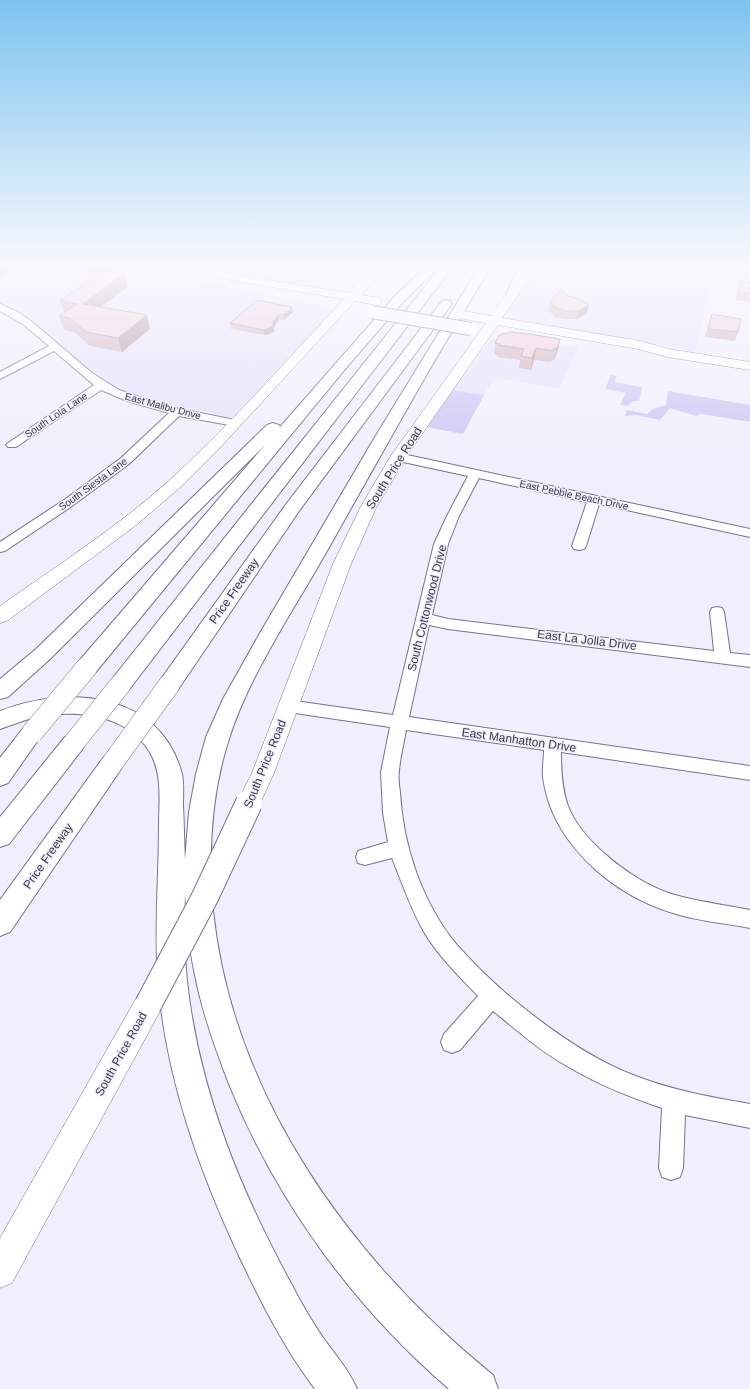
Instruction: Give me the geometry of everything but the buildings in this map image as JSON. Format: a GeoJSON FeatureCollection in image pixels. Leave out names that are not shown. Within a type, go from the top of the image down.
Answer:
{"type":"FeatureCollection","features":[{"type":"Feature","properties":{"kind":"highway"},"geometry":{"type":"LineString","coordinates":[[0,776],[32,733],[87,667],[373,329]]}},
{"type":"Feature","properties":{"kind":"highway"},"geometry":{"type":"LineString","coordinates":[[0,836],[398,329]]}},
{"type":"Feature","properties":{"kind":"highway","name":"Price Freeway"},"geometry":{"type":"LineString","coordinates":[[3,920],[293,507],[426,329]]}},
{"type":"Feature","properties":{"kind":"highway"},"geometry":{"type":"LineString","coordinates":[[447,329],[240,685],[218,738],[211,763],[199,827],[198,861],[200,924],[218,1013],[237,1070],[264,1126],[293,1179],[337,1244],[388,1304],[449,1364],[479,1389]]}},
{"type":"Feature","properties":{"kind":"highway"},"geometry":{"type":"LineString","coordinates":[[0,690],[43,654],[329,372],[341,365]]}},
{"type":"Feature","properties":{"kind":"highway"},"geometry":{"type":"LineString","coordinates":[[0,720],[24,711],[42,707],[72,706],[106,710],[123,716],[148,732],[162,753],[171,780],[172,878],[170,919],[174,994],[182,1049],[195,1101],[211,1150],[238,1217],[268,1277],[304,1341],[338,1389]]}},
{"type":"Feature","properties":{"kind":"main road"},"geometry":{"type":"LineString","coordinates":[[0,616],[149,506],[189,471],[235,424],[323,329]]}},
{"type":"Feature","properties":{"kind":"main road"},"geometry":{"type":"LineString","coordinates":[[470,329],[639,353],[667,353]]}},
{"type":"Feature","properties":{"kind":"main road","name":"South Price Road"},"geometry":{"type":"LineString","coordinates":[[3,1265],[148,1005],[212,883],[250,804],[355,535],[374,498],[398,457],[489,329]]}},
{"type":"Feature","properties":{"kind":"main road"},"geometry":{"type":"LineString","coordinates":[[546,329],[640,345],[667,353],[750,366]]}},
{"type":"Feature","properties":{"kind":"street","name":"East Malibu Drive"},"geometry":{"type":"LineString","coordinates":[[34,329],[101,385],[120,395],[178,411],[235,424]]}},
{"type":"Feature","properties":{"kind":"street"},"geometry":{"type":"LineString","coordinates":[[0,376],[54,347]]}},
{"type":"Feature","properties":{"kind":"street","name":"South Lola Lane"},"geometry":{"type":"LineString","coordinates":[[12,445],[101,385]]}},
{"type":"Feature","properties":{"kind":"street","name":"South Siesta Lane"},"geometry":{"type":"LineString","coordinates":[[0,548],[68,503],[125,461],[178,411]]}},
{"type":"Feature","properties":{"kind":"street","name":"East Pebble Beach Drive"},"geometry":{"type":"LineString","coordinates":[[398,457],[750,533]]}},
{"type":"Feature","properties":{"kind":"street","name":"South Cottonwood Drive"},"geometry":{"type":"LineString","coordinates":[[475,474],[453,516],[441,544],[399,723],[390,772],[392,812],[398,848],[416,894],[431,925],[450,952],[492,996],[534,1030],[574,1058],[628,1086],[674,1101],[750,1116]]}},
{"type":"Feature","properties":{"kind":"street"},"geometry":{"type":"LineString","coordinates":[[580,546],[594,499]]}},
{"type":"Feature","properties":{"kind":"street"},"geometry":{"type":"LineString","coordinates":[[717,612],[723,658]]}},
{"type":"Feature","properties":{"kind":"street","name":"East La Jolla Drive"},"geometry":{"type":"LineString","coordinates":[[424,619],[448,624],[750,661]]}},
{"type":"Feature","properties":{"kind":"street","name":"East Manhatton Drive"},"geometry":{"type":"LineString","coordinates":[[288,706],[553,746],[750,773]]}},
{"type":"Feature","properties":{"kind":"street"},"geometry":{"type":"LineString","coordinates":[[553,746],[552,777],[560,809],[579,841],[604,866],[634,888],[673,904],[750,919]]}},
{"type":"Feature","properties":{"kind":"street"},"geometry":{"type":"LineString","coordinates":[[364,856],[398,848]]}},
{"type":"Feature","properties":{"kind":"street"},"geometry":{"type":"LineString","coordinates":[[452,1042],[492,996]]}},
{"type":"Feature","properties":{"kind":"street"},"geometry":{"type":"LineString","coordinates":[[671,1168],[674,1101]]}},
{"type":"Feature","properties":{"kind":"shaded area"},"geometry":{"type":"Polygon","coordinates":[[[43,329],[317,329],[240,412],[233,417],[138,397],[99,379],[43,329]]]}},
{"type":"Feature","properties":{"kind":"shaded area"},"geometry":{"type":"Polygon","coordinates":[[[568,329],[700,329],[695,351],[568,329]]]}},
{"type":"Feature","properties":{"kind":"shaded area"},"geometry":{"type":"Polygon","coordinates":[[[499,337],[557,346],[579,347],[559,389],[495,377],[484,395],[450,390],[468,371],[490,340],[499,337]]]}},
{"type":"Feature","properties":{"kind":"shaded area"},"geometry":{"type":"Polygon","coordinates":[[[611,375],[616,376],[615,382],[641,387],[639,401],[633,401],[628,406],[620,405],[626,393],[605,389],[611,375]]]}},
{"type":"Feature","properties":{"kind":"shaded area"},"geometry":{"type":"Polygon","coordinates":[[[450,390],[484,395],[463,434],[426,427],[450,390]]]}},
{"type":"Feature","properties":{"kind":"shaded area"},"geometry":{"type":"Polygon","coordinates":[[[668,391],[750,405],[750,422],[702,414],[696,416],[670,408],[660,420],[636,415],[625,416],[627,410],[647,414],[653,409],[666,405],[668,391]]]}}]}
